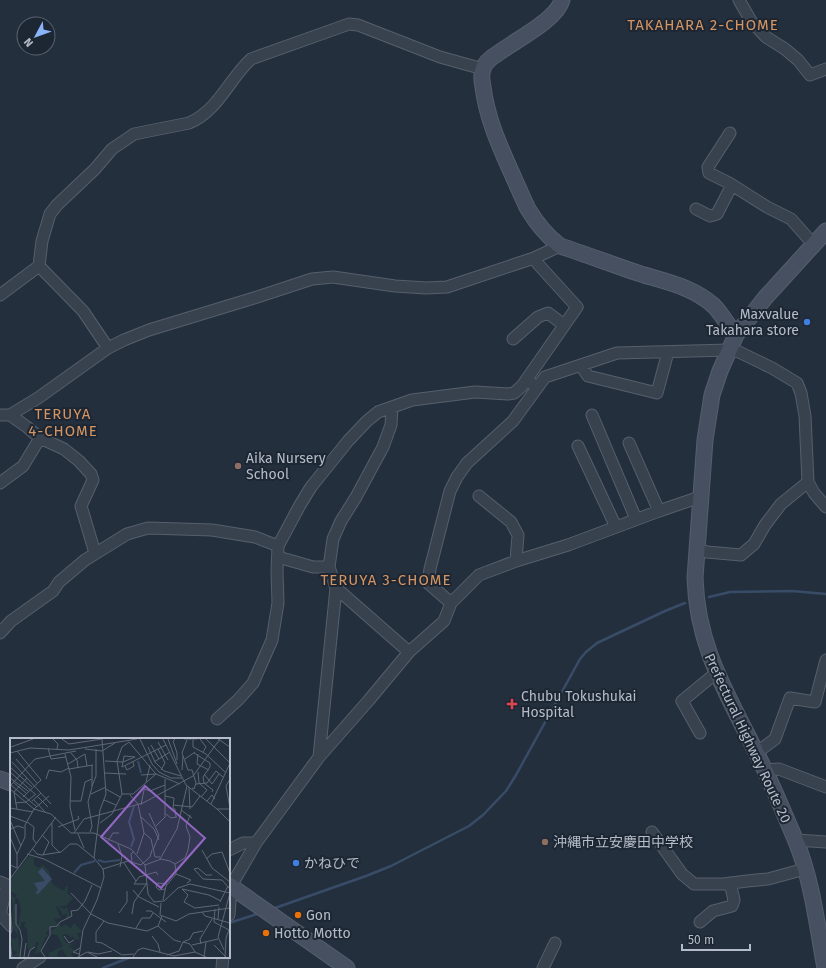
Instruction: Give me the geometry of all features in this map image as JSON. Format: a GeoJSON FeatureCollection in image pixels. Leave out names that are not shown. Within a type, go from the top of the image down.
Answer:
{"type":"FeatureCollection","features":[{"type":"Feature","properties":{"kind":"main road"},"geometry":{"type":"LineString","coordinates":[[562,0],[561,4],[552,15],[541,25],[490,59],[483,69],[482,81],[485,104],[495,137],[528,209],[548,237],[560,246],[676,284],[695,293],[714,306],[736,335]]}},
{"type":"Feature","properties":{"kind":"main road","name":"Prefectural Highway Route 20"},"geometry":{"type":"LineString","coordinates":[[822,239],[766,298],[736,335],[720,371],[711,402],[705,440],[695,578],[700,620],[708,652],[716,672],[756,753],[796,840],[812,895],[825,968]]}},
{"type":"Feature","properties":{"kind":"main road"},"geometry":{"type":"LineString","coordinates":[[0,779],[10,783]]}},
{"type":"Feature","properties":{"kind":"main road"},"geometry":{"type":"LineString","coordinates":[[230,886],[347,968]]}},
{"type":"Feature","properties":{"kind":"street"},"geometry":{"type":"LineString","coordinates":[[740,0],[751,21],[766,37],[785,49],[798,60],[810,75],[826,69]]}},
{"type":"Feature","properties":{"kind":"street"},"geometry":{"type":"LineString","coordinates":[[0,295],[39,266],[42,241],[50,214],[57,204],[95,169],[112,149],[134,134],[197,120],[219,99],[242,67],[251,59],[349,24],[358,25],[402,44],[440,57],[483,69]]}},
{"type":"Feature","properties":{"kind":"street"},"geometry":{"type":"LineString","coordinates":[[730,133],[708,167],[709,173],[732,185],[766,208],[791,219],[822,239]]}},
{"type":"Feature","properties":{"kind":"street"},"geometry":{"type":"LineString","coordinates":[[696,209],[710,216],[717,214],[732,185]]}},
{"type":"Feature","properties":{"kind":"street"},"geometry":{"type":"LineString","coordinates":[[5,415],[38,398],[108,348],[124,340],[149,330],[312,279],[333,277],[395,286],[426,288],[447,287],[534,258],[560,246]]}},
{"type":"Feature","properties":{"kind":"street"},"geometry":{"type":"LineString","coordinates":[[218,719],[253,683],[272,640],[278,603],[278,546],[311,487],[348,441],[378,412],[412,400],[475,392],[514,393],[522,386],[564,325],[577,306],[534,258]]}},
{"type":"Feature","properties":{"kind":"street"},"geometry":{"type":"LineString","coordinates":[[39,266],[83,311],[108,348]]}},
{"type":"Feature","properties":{"kind":"street"},"geometry":{"type":"LineString","coordinates":[[513,339],[538,317],[548,313],[564,325]]}},
{"type":"Feature","properties":{"kind":"street"},"geometry":{"type":"LineString","coordinates":[[452,603],[428,583],[430,569],[450,491],[457,476],[467,463],[513,420],[545,377],[617,353],[729,350],[739,352],[772,368],[797,383],[802,393],[805,416],[808,482],[814,493],[826,507]]}},
{"type":"Feature","properties":{"kind":"street"},"geometry":{"type":"LineString","coordinates":[[581,366],[588,376],[657,393],[668,352]]}},
{"type":"Feature","properties":{"kind":"street"},"geometry":{"type":"LineString","coordinates":[[526,379],[537,388]]}},
{"type":"Feature","properties":{"kind":"street"},"geometry":{"type":"LineString","coordinates":[[319,757],[336,588],[329,567],[334,539],[341,521],[356,497],[382,447],[391,425],[392,407]]}},
{"type":"Feature","properties":{"kind":"street"},"geometry":{"type":"LineString","coordinates":[[592,414],[636,519]]}},
{"type":"Feature","properties":{"kind":"street"},"geometry":{"type":"LineString","coordinates":[[5,415],[28,427],[40,438],[64,449],[80,461],[90,474],[93,480],[81,506],[95,553]]}},
{"type":"Feature","properties":{"kind":"street"},"geometry":{"type":"LineString","coordinates":[[0,483],[23,466],[40,438]]}},
{"type":"Feature","properties":{"kind":"street"},"geometry":{"type":"LineString","coordinates":[[629,442],[659,511]]}},
{"type":"Feature","properties":{"kind":"street"},"geometry":{"type":"LineString","coordinates":[[578,446],[616,527]]}},
{"type":"Feature","properties":{"kind":"street"},"geometry":{"type":"LineString","coordinates":[[697,549],[707,552],[741,555],[754,544],[765,525],[781,504],[808,482]]}},
{"type":"Feature","properties":{"kind":"street"},"geometry":{"type":"LineString","coordinates":[[479,496],[511,522],[518,535],[516,562]]}},
{"type":"Feature","properties":{"kind":"street"},"geometry":{"type":"LineString","coordinates":[[230,909],[230,886],[256,842],[319,757],[409,652],[444,621],[452,603],[479,575],[568,545],[700,497]]}},
{"type":"Feature","properties":{"kind":"street"},"geometry":{"type":"LineString","coordinates":[[0,633],[11,621],[53,591],[59,582],[85,560],[127,534],[148,528],[212,530],[254,537],[278,546]]}},
{"type":"Feature","properties":{"kind":"street"},"geometry":{"type":"LineString","coordinates":[[278,557],[313,567],[329,567]]}},
{"type":"Feature","properties":{"kind":"street"},"geometry":{"type":"LineString","coordinates":[[336,588],[409,652]]}},
{"type":"Feature","properties":{"kind":"street"},"geometry":{"type":"LineString","coordinates":[[756,753],[775,739],[790,698],[815,702],[826,660]]}},
{"type":"Feature","properties":{"kind":"street"},"geometry":{"type":"LineString","coordinates":[[700,733],[682,701],[716,672]]}},
{"type":"Feature","properties":{"kind":"street"},"geometry":{"type":"LineString","coordinates":[[764,770],[779,769],[826,787]]}},
{"type":"Feature","properties":{"kind":"street"},"geometry":{"type":"LineString","coordinates":[[652,832],[682,874],[694,884],[730,883],[768,879],[805,868]]}},
{"type":"Feature","properties":{"kind":"street"},"geometry":{"type":"LineString","coordinates":[[796,840],[826,842]]}},
{"type":"Feature","properties":{"kind":"street"},"geometry":{"type":"LineString","coordinates":[[230,850],[243,843],[256,842]]}},
{"type":"Feature","properties":{"kind":"street"},"geometry":{"type":"LineString","coordinates":[[0,882],[7,885],[0,910],[10,925]]}},
{"type":"Feature","properties":{"kind":"street"},"geometry":{"type":"LineString","coordinates":[[700,922],[712,911],[732,906],[734,900],[730,883]]}},
{"type":"Feature","properties":{"kind":"street"},"geometry":{"type":"LineString","coordinates":[[543,968],[555,943]]}},
{"type":"Feature","properties":{"kind":"street"},"geometry":{"type":"LineString","coordinates":[[23,968],[38,958]]}},
{"type":"Feature","properties":{"kind":"street"},"geometry":{"type":"LineString","coordinates":[[222,968],[223,958]]}},
{"type":"Feature","properties":{"kind":"waterway"},"geometry":{"type":"LineString","coordinates":[[709,597],[730,592],[792,591],[826,594]]}},
{"type":"Feature","properties":{"kind":"waterway"},"geometry":{"type":"LineString","coordinates":[[275,908],[391,866],[469,826],[483,815],[506,791],[580,659],[586,652],[597,643],[685,603]]}},
{"type":"Feature","properties":{"kind":"waterway"},"geometry":{"type":"LineString","coordinates":[[230,923],[257,914]]}},
{"type":"Feature","properties":{"kind":"waterway"},"geometry":{"type":"LineString","coordinates":[[103,968],[128,958]]}},
{"type":"Feature","properties":{"kind":"place","name":"Maxvalue Takahara store"},"geometry":{"type":"Point","coordinates":[807,322]}},
{"type":"Feature","properties":{"kind":"place","name":"Aika Nursery School"},"geometry":{"type":"Point","coordinates":[238,466]}},
{"type":"Feature","properties":{"kind":"place","name":"Chubu Tokushukai Hospital"},"geometry":{"type":"Point","coordinates":[512,704]}},
{"type":"Feature","properties":{"kind":"place","name":"沖縄市立安慶田中学校"},"geometry":{"type":"Point","coordinates":[545,842]}},
{"type":"Feature","properties":{"kind":"place","name":"かねひで"},"geometry":{"type":"Point","coordinates":[296,863]}},
{"type":"Feature","properties":{"kind":"place","name":"Gon"},"geometry":{"type":"Point","coordinates":[298,915]}},
{"type":"Feature","properties":{"kind":"place","name":"Hotto Motto"},"geometry":{"type":"Point","coordinates":[266,933]}},
{"type":"Feature","properties":{"kind":"district","name":"TAKAHARA 2-CHOME"},"geometry":{"type":"Point","coordinates":[703,25]}},
{"type":"Feature","properties":{"kind":"district","name":"TERUYA 4-CHOME"},"geometry":{"type":"Point","coordinates":[63,422]}},
{"type":"Feature","properties":{"kind":"district","name":"TERUYA 3-CHOME"},"geometry":{"type":"Point","coordinates":[386,580]}}]}
